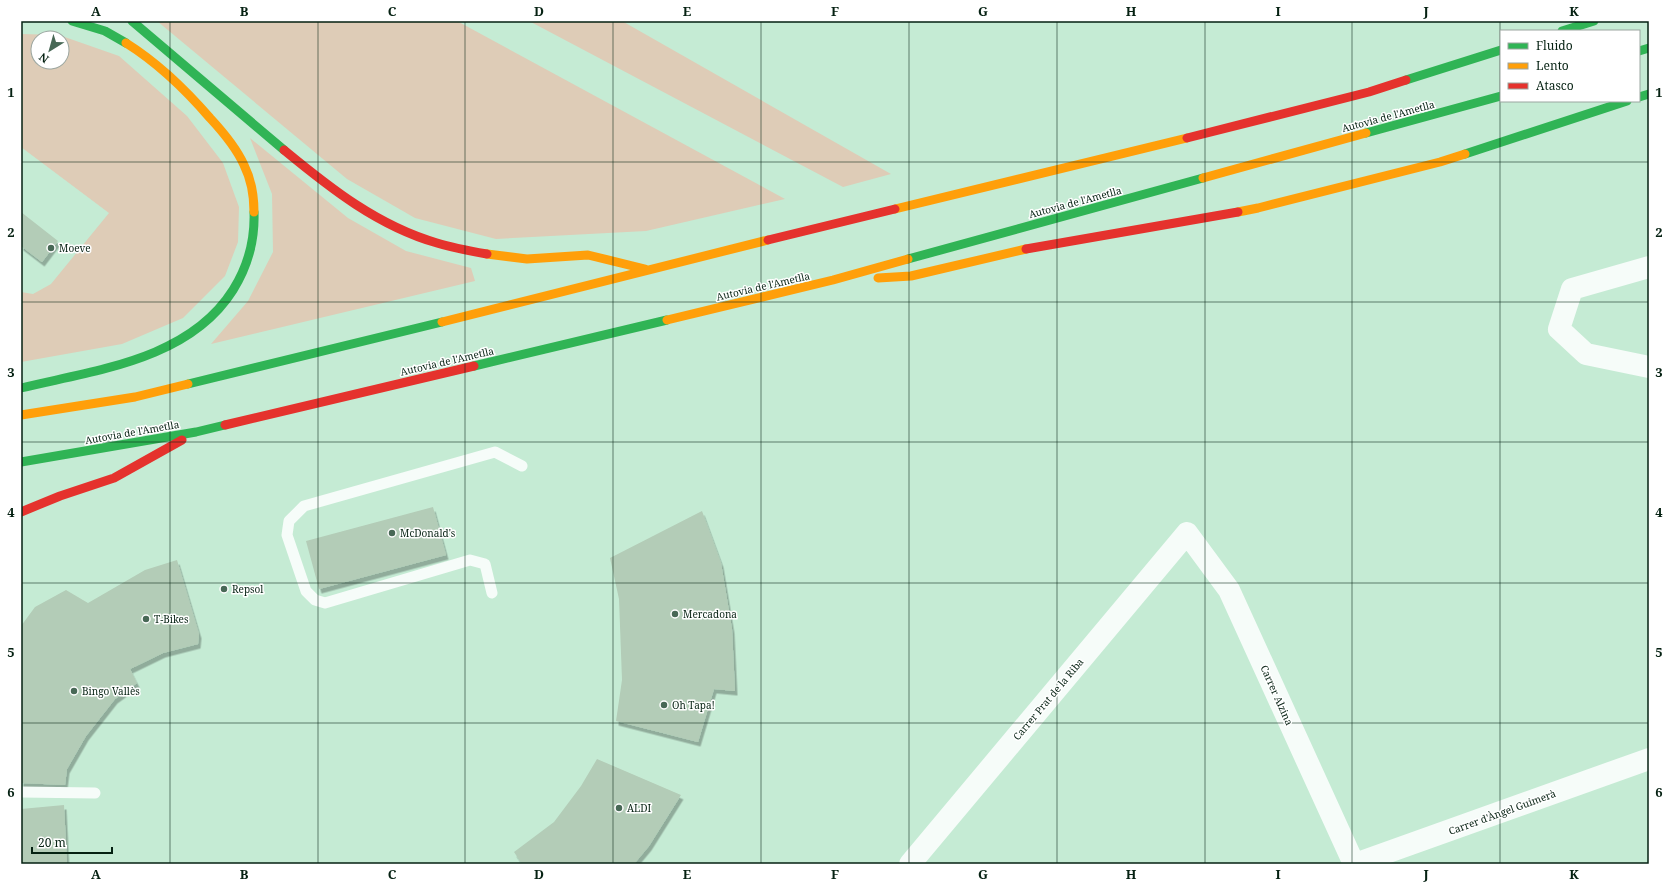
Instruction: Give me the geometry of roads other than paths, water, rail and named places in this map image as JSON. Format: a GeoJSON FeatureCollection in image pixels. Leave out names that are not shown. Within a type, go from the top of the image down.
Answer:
{"type":"FeatureCollection","features":[{"type":"Feature","properties":{"kind":"highway"},"geometry":{"type":"LineString","coordinates":[[21,388],[144,357],[170,346],[196,331],[218,310],[234,288],[248,263],[255,230],[253,198],[245,168],[232,144],[200,107],[170,76],[141,51],[108,32],[72,21]]}},
{"type":"Feature","properties":{"kind":"highway"},"geometry":{"type":"LineString","coordinates":[[132,21],[327,186],[363,210],[400,229],[436,243],[490,255],[527,259],[588,255],[648,269]]}},
{"type":"Feature","properties":{"kind":"highway"},"geometry":{"type":"LineString","coordinates":[[1565,30],[1594,21]]}},
{"type":"Feature","properties":{"kind":"highway"},"geometry":{"type":"LineString","coordinates":[[21,415],[134,397],[556,294],[648,269],[1205,134],[1369,92],[1500,50]]}},
{"type":"Feature","properties":{"kind":"highway","name":"Autovia de l'Ametlla"},"geometry":{"type":"LineString","coordinates":[[21,462],[196,432],[833,280],[1500,96]]}},
{"type":"Feature","properties":{"kind":"highway"},"geometry":{"type":"LineString","coordinates":[[833,280],[911,276],[1045,245],[1258,208],[1440,162],[1624,102]]}},
{"type":"Feature","properties":{"kind":"highway"},"geometry":{"type":"LineString","coordinates":[[21,512],[60,496],[114,478],[196,432]]}},
{"type":"Feature","properties":{"kind":"street"},"geometry":{"type":"LineString","coordinates":[[1649,267],[1572,289],[1559,329],[1586,354],[1649,367]]}},
{"type":"Feature","properties":{"kind":"street","name":"Carrer Prat de la Riba"},"geometry":{"type":"LineString","coordinates":[[910,864],[1187,533]]}},
{"type":"Feature","properties":{"kind":"street","name":"Carrer Alzina"},"geometry":{"type":"LineString","coordinates":[[1187,533],[1229,590],[1354,864]]}},
{"type":"Feature","properties":{"kind":"street","name":"Carrer d'Àngel Guimerà"},"geometry":{"type":"LineString","coordinates":[[1354,864],[1649,760]]}},
{"type":"Feature","properties":{"kind":"lane"},"geometry":{"type":"LineString","coordinates":[[492,593],[485,564],[470,560],[325,603],[315,600],[306,591],[287,535],[289,521],[304,506],[495,452],[522,466]]}},
{"type":"Feature","properties":{"kind":"lane"},"geometry":{"type":"LineString","coordinates":[[21,792],[94,793]]}},
{"type":"Feature","properties":{"kind":"place","name":"Moeve"},"geometry":{"type":"Point","coordinates":[51,248]}},
{"type":"Feature","properties":{"kind":"place","name":"McDonald's"},"geometry":{"type":"Point","coordinates":[392,533]}},
{"type":"Feature","properties":{"kind":"place","name":"Repsol"},"geometry":{"type":"Point","coordinates":[224,589]}},
{"type":"Feature","properties":{"kind":"place","name":"Mercadona"},"geometry":{"type":"Point","coordinates":[675,614]}},
{"type":"Feature","properties":{"kind":"place","name":"T-Bikes"},"geometry":{"type":"Point","coordinates":[146,619]}},
{"type":"Feature","properties":{"kind":"place","name":"Bingo Vallès"},"geometry":{"type":"Point","coordinates":[74,691]}},
{"type":"Feature","properties":{"kind":"place","name":"Oh Tapa!"},"geometry":{"type":"Point","coordinates":[664,705]}},
{"type":"Feature","properties":{"kind":"place","name":"ALDI"},"geometry":{"type":"Point","coordinates":[619,808]}}]}
